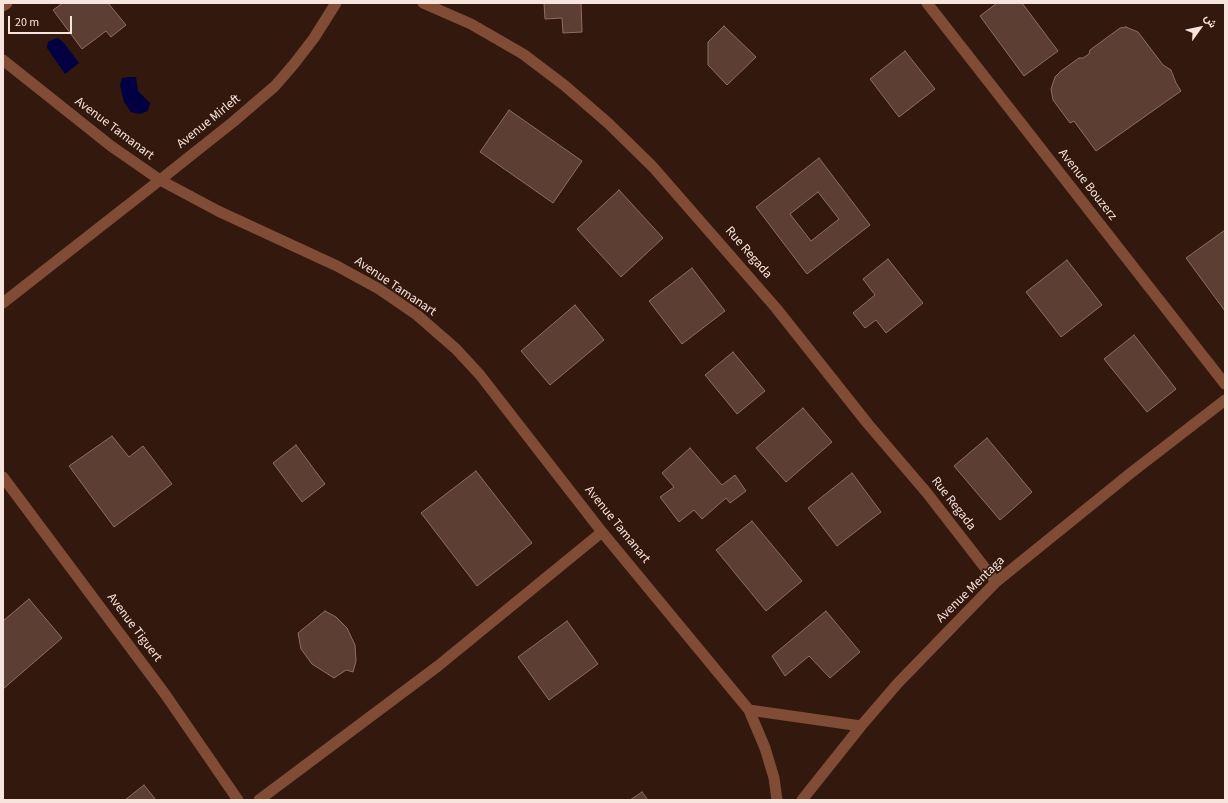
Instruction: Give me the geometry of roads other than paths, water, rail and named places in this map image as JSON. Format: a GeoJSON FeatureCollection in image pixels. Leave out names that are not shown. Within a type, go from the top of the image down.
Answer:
{"type":"FeatureCollection","features":[{"type":"Feature","properties":{"kind":"street"},"geometry":{"type":"LineString","coordinates":[[3,6],[7,3]]}},
{"type":"Feature","properties":{"kind":"street","name":"Avenue Mirleft"},"geometry":{"type":"LineString","coordinates":[[3,303],[233,122],[275,86],[314,38],[336,3]]}},
{"type":"Feature","properties":{"kind":"street","name":"Rue Regada"},"geometry":{"type":"LineString","coordinates":[[423,3],[471,24],[523,54],[564,85],[608,123],[653,167],[776,308],[868,424],[927,494],[996,582]]}},
{"type":"Feature","properties":{"kind":"street","name":"Avenue Bouzerz"},"geometry":{"type":"LineString","coordinates":[[927,3],[1225,384]]}},
{"type":"Feature","properties":{"kind":"street","name":"Avenue Tamanart"},"geometry":{"type":"LineString","coordinates":[[3,60],[111,146],[160,180],[218,211],[338,266],[379,289],[417,315],[456,348],[480,374],[602,532],[749,710],[765,748],[774,778],[776,800]]}},
{"type":"Feature","properties":{"kind":"street","name":"Avenue Mentaga"},"geometry":{"type":"LineString","coordinates":[[802,800],[861,726],[898,683],[996,582],[1132,472],[1225,400]]}},
{"type":"Feature","properties":{"kind":"street","name":"Avenue Tiguert"},"geometry":{"type":"LineString","coordinates":[[3,476],[165,694],[238,800]]}},
{"type":"Feature","properties":{"kind":"street"},"geometry":{"type":"LineString","coordinates":[[259,800],[438,666],[602,532]]}},
{"type":"Feature","properties":{"kind":"street"},"geometry":{"type":"LineString","coordinates":[[749,710],[861,726]]}}]}
